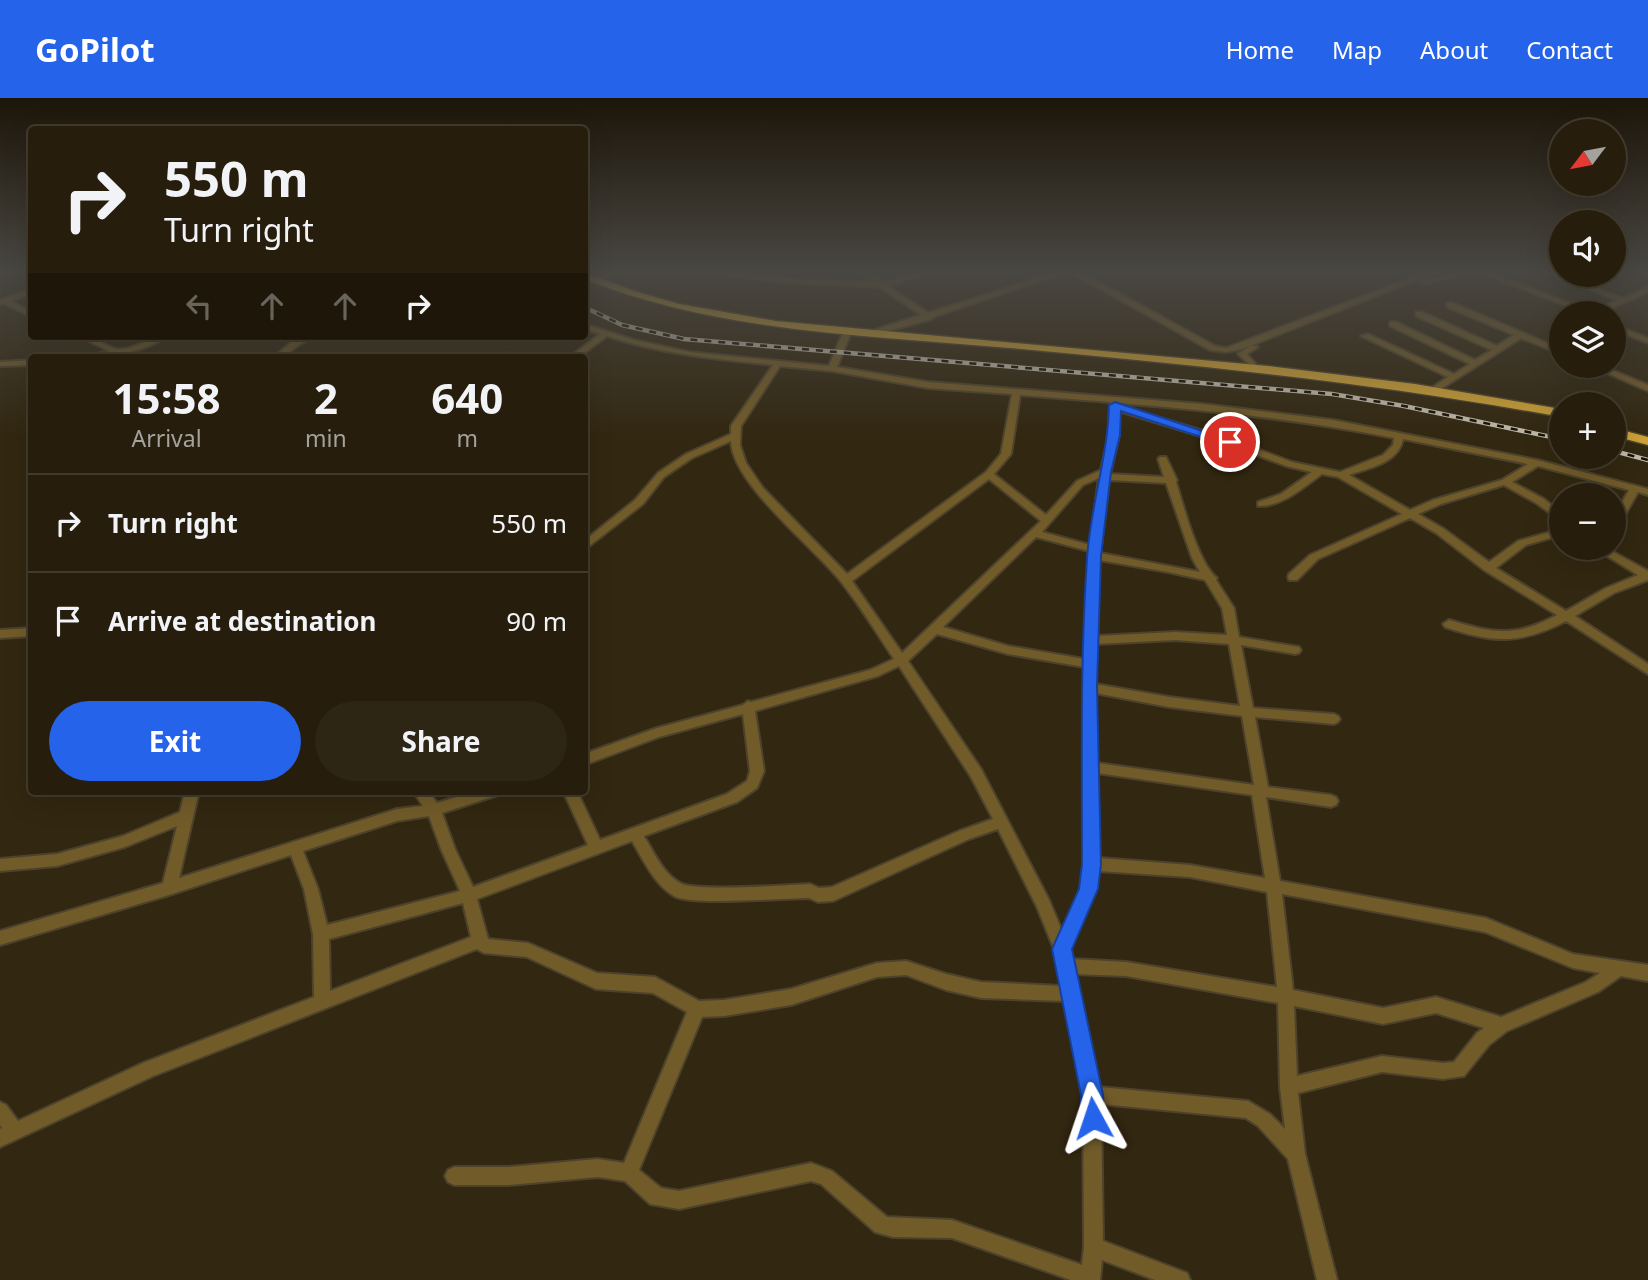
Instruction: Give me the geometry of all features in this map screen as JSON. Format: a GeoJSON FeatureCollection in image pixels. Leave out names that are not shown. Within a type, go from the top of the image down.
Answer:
{"type":"FeatureCollection","features":[{"type":"Feature","properties":{"kind":"highway"},"geometry":{"type":"LineString","coordinates":[[787,327],[1391,390],[1549,418]]}},
{"type":"Feature","properties":{"kind":"highway"},"geometry":{"type":"LineString","coordinates":[[848,333],[1215,355],[1256,369],[1436,389],[1549,411]]}},
{"type":"Feature","properties":{"kind":"highway"},"geometry":{"type":"LineString","coordinates":[[1626,428],[1648,434]]}},
{"type":"Feature","properties":{"kind":"highway"},"geometry":{"type":"LineString","coordinates":[[1626,435],[1648,441]]}},
{"type":"Feature","properties":{"kind":"street"},"geometry":{"type":"LineString","coordinates":[[588,327],[689,354],[832,369],[928,385],[1298,418],[1537,463],[1648,492]]}},
{"type":"Feature","properties":{"kind":"street"},"geometry":{"type":"LineString","coordinates":[[883,333],[899,327]]}},
{"type":"Feature","properties":{"kind":"street"},"geometry":{"type":"LineString","coordinates":[[1166,327],[1215,355],[1233,358],[1306,327]]}},
{"type":"Feature","properties":{"kind":"street"},"geometry":{"type":"LineString","coordinates":[[1215,355],[1292,327]]}},
{"type":"Feature","properties":{"kind":"street"},"geometry":{"type":"LineString","coordinates":[[1400,327],[1475,363]]}},
{"type":"Feature","properties":{"kind":"street"},"geometry":{"type":"LineString","coordinates":[[1448,327],[1497,349]]}},
{"type":"Feature","properties":{"kind":"street"},"geometry":{"type":"LineString","coordinates":[[1502,327],[1549,347]]}},
{"type":"Feature","properties":{"kind":"street"},"geometry":{"type":"LineString","coordinates":[[1626,330],[1648,338]]}},
{"type":"Feature","properties":{"kind":"street"},"geometry":{"type":"LineString","coordinates":[[578,354],[606,333]]}},
{"type":"Feature","properties":{"kind":"street"},"geometry":{"type":"LineString","coordinates":[[832,369],[848,333]]}},
{"type":"Feature","properties":{"kind":"street"},"geometry":{"type":"LineString","coordinates":[[1436,389],[1452,376],[1520,335]]}},
{"type":"Feature","properties":{"kind":"street"},"geometry":{"type":"LineString","coordinates":[[1365,336],[1452,376]]}},
{"type":"Feature","properties":{"kind":"street"},"geometry":{"type":"LineString","coordinates":[[92,340],[118,352]]}},
{"type":"Feature","properties":{"kind":"street"},"geometry":{"type":"LineString","coordinates":[[107,354],[152,340]]}},
{"type":"Feature","properties":{"kind":"street"},"geometry":{"type":"LineString","coordinates":[[282,354],[302,340]]}},
{"type":"Feature","properties":{"kind":"street"},"geometry":{"type":"LineString","coordinates":[[1231,349],[1242,354],[1256,369]]}},
{"type":"Feature","properties":{"kind":"street"},"geometry":{"type":"LineString","coordinates":[[0,364],[28,362]]}},
{"type":"Feature","properties":{"kind":"street"},"geometry":{"type":"LineString","coordinates":[[454,1176],[509,1176],[598,1168],[629,1173],[657,1197],[679,1200],[811,1172],[836,1184],[881,1225],[893,1228],[952,1229],[1090,1279],[1094,1247],[1092,1095],[1065,958],[1044,905],[976,773],[846,580],[760,490],[741,463],[734,436],[736,426],[777,365]]}},
{"type":"Feature","properties":{"kind":"street"},"geometry":{"type":"LineString","coordinates":[[1624,378],[1648,388]]}},
{"type":"Feature","properties":{"kind":"street"},"geometry":{"type":"LineString","coordinates":[[846,580],[989,474],[1006,454],[1016,394]]}},
{"type":"Feature","properties":{"kind":"street"},"geometry":{"type":"LineString","coordinates":[[1113,403],[1289,464],[1341,475],[1440,531],[1488,568],[1566,615],[1648,670]]}},
{"type":"Feature","properties":{"kind":"street"},"geometry":{"type":"LineString","coordinates":[[1065,958],[1088,889],[1092,864],[1089,687],[1094,553],[1105,475],[1114,435],[1113,403]]}},
{"type":"Feature","properties":{"kind":"street"},"geometry":{"type":"LineString","coordinates":[[588,544],[639,502],[661,475],[689,456],[734,436]]}},
{"type":"Feature","properties":{"kind":"street"},"geometry":{"type":"LineString","coordinates":[[1341,475],[1390,456],[1396,451],[1399,436]]}},
{"type":"Feature","properties":{"kind":"street"},"geometry":{"type":"LineString","coordinates":[[1163,459],[1189,529],[1192,547],[1228,608],[1249,712],[1274,887],[1286,998],[1289,1087],[1296,1154],[1327,1280]]}},
{"type":"Feature","properties":{"kind":"street"},"geometry":{"type":"LineString","coordinates":[[1293,577],[1314,557],[1437,502],[1505,482],[1537,463]]}},
{"type":"Feature","properties":{"kind":"street"},"geometry":{"type":"LineString","coordinates":[[1262,504],[1284,495],[1321,470]]}},
{"type":"Feature","properties":{"kind":"street"},"geometry":{"type":"LineString","coordinates":[[989,474],[1048,521]]}},
{"type":"Feature","properties":{"kind":"street"},"geometry":{"type":"LineString","coordinates":[[588,759],[657,733],[874,673],[902,660],[1037,534],[1080,483],[1105,475],[1172,480]]}},
{"type":"Feature","properties":{"kind":"street"},"geometry":{"type":"LineString","coordinates":[[1505,482],[1549,508]]}},
{"type":"Feature","properties":{"kind":"street"},"geometry":{"type":"LineString","coordinates":[[1633,490],[1648,499]]}},
{"type":"Feature","properties":{"kind":"street"},"geometry":{"type":"LineString","coordinates":[[1626,503],[1633,490]]}},
{"type":"Feature","properties":{"kind":"street"},"geometry":{"type":"LineString","coordinates":[[1037,534],[1094,553],[1212,578]]}},
{"type":"Feature","properties":{"kind":"street"},"geometry":{"type":"LineString","coordinates":[[1488,568],[1521,543],[1549,535]]}},
{"type":"Feature","properties":{"kind":"street"},"geometry":{"type":"LineString","coordinates":[[1620,560],[1647,575]]}},
{"type":"Feature","properties":{"kind":"street"},"geometry":{"type":"LineString","coordinates":[[1448,624],[1494,636],[1529,633],[1617,587],[1647,575]]}},
{"type":"Feature","properties":{"kind":"street"},"geometry":{"type":"LineString","coordinates":[[935,629],[1008,650],[1090,664]]}},
{"type":"Feature","properties":{"kind":"street"},"geometry":{"type":"LineString","coordinates":[[0,634],[28,632]]}},
{"type":"Feature","properties":{"kind":"street"},"geometry":{"type":"LineString","coordinates":[[1091,640],[1175,636],[1234,640],[1295,650]]}},
{"type":"Feature","properties":{"kind":"street"},"geometry":{"type":"LineString","coordinates":[[1089,687],[1249,712],[1334,719]]}},
{"type":"Feature","properties":{"kind":"street"},"geometry":{"type":"LineString","coordinates":[[321,934],[469,895],[732,798],[752,784],[757,771],[748,706]]}},
{"type":"Feature","properties":{"kind":"street"},"geometry":{"type":"LineString","coordinates":[[1090,767],[1331,801]]}},
{"type":"Feature","properties":{"kind":"street"},"geometry":{"type":"LineString","coordinates":[[169,888],[191,795]]}},
{"type":"Feature","properties":{"kind":"street"},"geometry":{"type":"LineString","coordinates":[[423,795],[434,810],[469,895],[480,942],[484,946],[494,948],[528,950],[596,981],[655,985],[697,1009],[724,1009],[791,997],[877,970],[906,968],[946,982],[981,990],[1072,994]]}},
{"type":"Feature","properties":{"kind":"street"},"geometry":{"type":"LineString","coordinates":[[0,938],[169,888],[397,815],[434,810],[481,795]]}},
{"type":"Feature","properties":{"kind":"street"},"geometry":{"type":"LineString","coordinates":[[572,795],[597,848]]}},
{"type":"Feature","properties":{"kind":"street"},"geometry":{"type":"LineString","coordinates":[[0,865],[68,857],[125,841],[185,816]]}},
{"type":"Feature","properties":{"kind":"street"},"geometry":{"type":"LineString","coordinates":[[635,834],[663,879],[680,892],[706,894],[810,891],[818,895],[833,894],[964,835],[1001,822]]}},
{"type":"Feature","properties":{"kind":"street"},"geometry":{"type":"LineString","coordinates":[[295,848],[311,889],[321,934],[322,1002]]}},
{"type":"Feature","properties":{"kind":"street"},"geometry":{"type":"LineString","coordinates":[[1092,864],[1190,872],[1486,925],[1573,961],[1648,973]]}},
{"type":"Feature","properties":{"kind":"street"},"geometry":{"type":"LineString","coordinates":[[0,1111],[8,1135],[149,1069],[480,942]]}},
{"type":"Feature","properties":{"kind":"street"},"geometry":{"type":"LineString","coordinates":[[1065,958],[1233,986],[1383,1016],[1436,1005],[1501,1025]]}},
{"type":"Feature","properties":{"kind":"street"},"geometry":{"type":"LineString","coordinates":[[1289,1087],[1382,1064],[1420,1066],[1443,1071],[1458,1070],[1483,1039],[1501,1025],[1592,987],[1617,970]]}},
{"type":"Feature","properties":{"kind":"street"},"geometry":{"type":"LineString","coordinates":[[629,1173],[697,1009]]}},
{"type":"Feature","properties":{"kind":"street"},"geometry":{"type":"LineString","coordinates":[[1092,1095],[1248,1110],[1264,1120],[1296,1154]]}},
{"type":"Feature","properties":{"kind":"street"},"geometry":{"type":"LineString","coordinates":[[1094,1247],[1180,1280]]}},
{"type":"Feature","properties":{"kind":"railway"},"geometry":{"type":"LineString","coordinates":[[632,327],[684,339],[1332,394],[1549,436]]}},
{"type":"Feature","properties":{"kind":"railway"},"geometry":{"type":"LineString","coordinates":[[1626,454],[1648,460]]}},
{"type":"Feature","properties":{"kind":"route"},"geometry":{"type":"LineString","coordinates":[[1093,1118],[1092,1095],[1062,949],[1088,889],[1092,864],[1089,687],[1094,549],[1105,472],[1114,435],[1115,405],[1230,442]]}}]}
